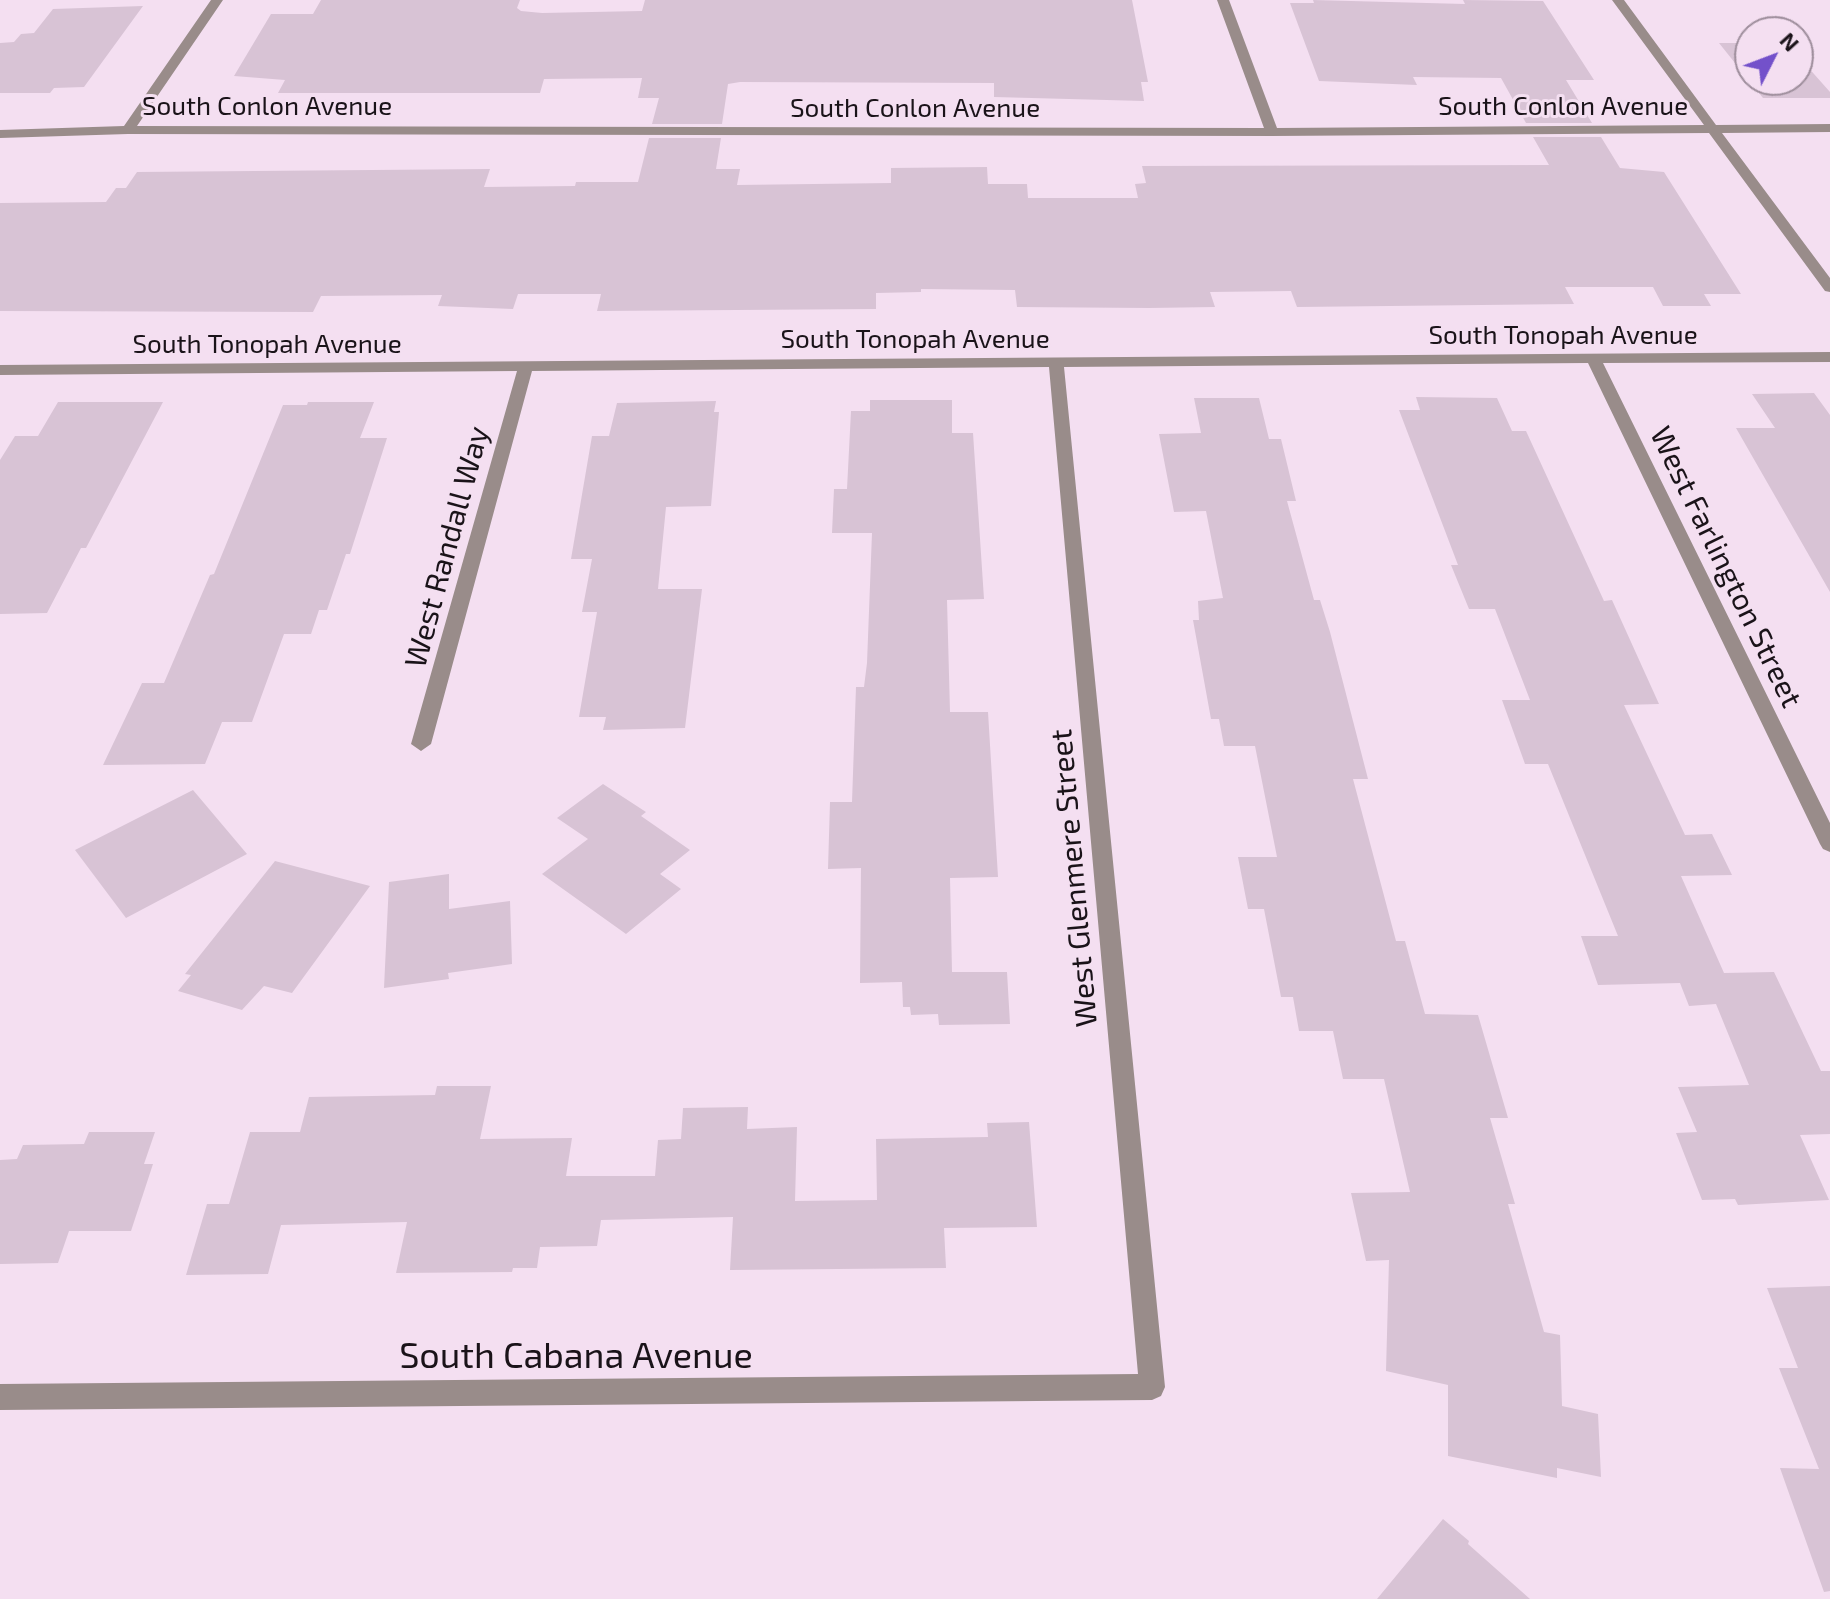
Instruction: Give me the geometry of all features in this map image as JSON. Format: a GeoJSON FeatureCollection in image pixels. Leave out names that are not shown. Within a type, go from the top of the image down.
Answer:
{"type":"FeatureCollection","features":[{"type":"Feature","properties":{"kind":"street"},"geometry":{"type":"LineString","coordinates":[[128,130],[217,0]]}},
{"type":"Feature","properties":{"kind":"street"},"geometry":{"type":"LineString","coordinates":[[1223,0],[1272,132]]}},
{"type":"Feature","properties":{"kind":"street"},"geometry":{"type":"LineString","coordinates":[[1618,0],[1830,288]]}},
{"type":"Feature","properties":{"kind":"street","name":"South Conlon Avenue"},"geometry":{"type":"LineString","coordinates":[[0,134],[128,130],[1272,132],[1830,128]]}},
{"type":"Feature","properties":{"kind":"street","name":"South Tonopah Avenue"},"geometry":{"type":"LineString","coordinates":[[0,370],[1830,357]]}},
{"type":"Feature","properties":{"kind":"street","name":"West Farlington Street"},"geometry":{"type":"LineString","coordinates":[[1593,359],[1830,844]]}},
{"type":"Feature","properties":{"kind":"street","name":"West Glenmere Street"},"geometry":{"type":"LineString","coordinates":[[1056,362],[1152,1387]]}},
{"type":"Feature","properties":{"kind":"street","name":"West Randall Way"},"geometry":{"type":"LineString","coordinates":[[421,744],[526,366]]}},
{"type":"Feature","properties":{"kind":"street","name":"South Cabana Avenue"},"geometry":{"type":"LineString","coordinates":[[0,1397],[1152,1387]]}},
{"type":"Feature","properties":{"kind":"building"},"geometry":{"type":"Polygon","coordinates":[[[321,0],[520,0],[517,8],[521,11],[542,13],[642,11],[645,0],[1132,0],[1148,82],[1141,82],[1144,101],[994,97],[994,83],[740,82],[728,84],[722,124],[652,124],[659,98],[638,98],[642,78],[544,79],[540,93],[278,93],[285,80],[234,76],[271,14],[313,14],[321,0]]]}},
{"type":"Feature","properties":{"kind":"building"},"geometry":{"type":"Polygon","coordinates":[[[1313,0],[1465,4],[1463,0],[1543,1],[1594,80],[1566,80],[1592,123],[1526,123],[1501,78],[1413,77],[1417,85],[1319,81],[1290,3],[1314,3],[1313,0]]]}},
{"type":"Feature","properties":{"kind":"building"},"geometry":{"type":"Polygon","coordinates":[[[143,6],[84,87],[54,88],[50,93],[0,93],[0,43],[14,42],[21,34],[34,33],[53,9],[143,6]]]}},
{"type":"Feature","properties":{"kind":"building"},"geometry":{"type":"Polygon","coordinates":[[[1719,43],[1734,43],[1734,62],[1719,43]]]}},
{"type":"Feature","properties":{"kind":"building"},"geometry":{"type":"Polygon","coordinates":[[[1814,74],[1830,92],[1830,98],[1761,96],[1814,96],[1814,74]]]}},
{"type":"Feature","properties":{"kind":"building"},"geometry":{"type":"Polygon","coordinates":[[[1533,137],[1601,137],[1620,168],[1664,172],[1741,294],[1704,294],[1711,306],[1663,306],[1653,287],[1565,287],[1574,304],[1297,307],[1291,291],[1210,292],[1215,307],[1149,308],[1017,307],[1015,290],[921,289],[921,292],[876,293],[876,309],[597,311],[601,294],[518,294],[513,309],[438,306],[442,295],[321,296],[313,312],[0,311],[0,203],[106,202],[116,188],[126,188],[137,172],[490,169],[484,187],[575,186],[576,182],[638,182],[649,138],[721,138],[716,169],[740,169],[737,185],[891,183],[891,168],[987,167],[988,184],[1027,184],[1028,198],[1138,198],[1135,184],[1146,183],[1142,166],[1549,165],[1533,137]]]}},
{"type":"Feature","properties":{"kind":"building"},"geometry":{"type":"Polygon","coordinates":[[[1814,393],[1830,415],[1830,592],[1736,428],[1775,428],[1752,394],[1814,393]]]}},
{"type":"Feature","properties":{"kind":"building"},"geometry":{"type":"Polygon","coordinates":[[[1416,397],[1497,398],[1512,431],[1526,431],[1604,601],[1612,600],[1659,704],[1624,705],[1685,835],[1712,834],[1732,875],[1681,876],[1724,973],[1774,972],[1821,1071],[1830,1071],[1830,1134],[1800,1135],[1829,1200],[1738,1205],[1735,1199],[1702,1200],[1676,1133],[1697,1132],[1678,1087],[1749,1085],[1716,1004],[1689,1006],[1680,983],[1598,985],[1581,936],[1618,936],[1548,764],[1525,764],[1502,700],[1530,700],[1495,609],[1469,609],[1451,565],[1458,565],[1399,410],[1420,410],[1416,397]]]}},
{"type":"Feature","properties":{"kind":"building"},"geometry":{"type":"Polygon","coordinates":[[[1194,398],[1259,398],[1269,439],[1281,439],[1296,501],[1287,501],[1314,600],[1320,600],[1330,632],[1368,779],[1353,779],[1396,941],[1405,941],[1425,1014],[1478,1015],[1508,1118],[1490,1118],[1515,1204],[1508,1204],[1544,1332],[1560,1335],[1562,1406],[1598,1414],[1601,1477],[1557,1468],[1557,1478],[1448,1456],[1448,1385],[1386,1371],[1389,1260],[1366,1261],[1351,1193],[1410,1192],[1384,1079],[1343,1079],[1333,1031],[1299,1031],[1293,997],[1281,997],[1264,909],[1248,909],[1238,857],[1277,857],[1255,746],[1224,746],[1219,719],[1211,719],[1193,620],[1199,620],[1198,601],[1223,598],[1206,511],[1174,512],[1159,434],[1201,433],[1194,398]]]}},
{"type":"Feature","properties":{"kind":"building"},"geometry":{"type":"Polygon","coordinates":[[[870,400],[952,400],[952,433],[973,433],[984,599],[947,600],[950,712],[988,712],[998,877],[950,878],[952,972],[1007,972],[1010,1024],[939,1025],[938,1014],[911,1015],[910,1007],[903,1007],[902,982],[860,983],[861,868],[828,869],[830,802],[852,802],[856,687],[864,687],[867,663],[872,533],[832,533],[834,489],[847,489],[851,411],[870,411],[870,400]]]}},
{"type":"Feature","properties":{"kind":"building"},"geometry":{"type":"Polygon","coordinates":[[[716,401],[714,412],[719,412],[711,506],[666,507],[658,589],[702,589],[685,728],[603,730],[606,717],[579,717],[597,612],[582,612],[592,559],[571,559],[592,436],[609,436],[617,403],[716,401]]]}},
{"type":"Feature","properties":{"kind":"building"},"geometry":{"type":"Polygon","coordinates":[[[58,402],[163,402],[86,548],[81,548],[47,613],[0,614],[0,460],[15,436],[38,436],[58,402]]]}},
{"type":"Feature","properties":{"kind":"building"},"geometry":{"type":"Polygon","coordinates":[[[308,402],[374,402],[360,438],[387,438],[350,554],[346,554],[327,610],[319,610],[311,634],[284,634],[252,722],[222,722],[205,764],[103,765],[142,683],[164,683],[210,575],[214,574],[283,405],[307,405],[308,402]]]}},
{"type":"Feature","properties":{"kind":"building"},"geometry":{"type":"Polygon","coordinates":[[[603,784],[646,812],[641,816],[690,850],[660,874],[681,889],[626,934],[542,874],[588,839],[557,818],[603,784]]]}},
{"type":"Feature","properties":{"kind":"building"},"geometry":{"type":"Polygon","coordinates":[[[193,790],[247,854],[126,918],[75,850],[193,790]]]}},
{"type":"Feature","properties":{"kind":"building"},"geometry":{"type":"Polygon","coordinates":[[[275,861],[370,886],[292,993],[264,986],[242,1010],[178,991],[191,975],[185,974],[275,861]]]}},
{"type":"Feature","properties":{"kind":"building"},"geometry":{"type":"Polygon","coordinates":[[[449,874],[449,909],[510,901],[512,964],[448,973],[449,979],[384,988],[389,882],[449,874]]]}},
{"type":"Feature","properties":{"kind":"building"},"geometry":{"type":"Polygon","coordinates":[[[437,1086],[491,1086],[480,1139],[572,1138],[566,1176],[655,1176],[658,1140],[681,1139],[683,1108],[748,1107],[747,1129],[797,1127],[795,1201],[877,1200],[876,1139],[988,1137],[987,1123],[1029,1122],[1037,1227],[944,1228],[946,1268],[730,1270],[733,1217],[601,1220],[597,1246],[540,1247],[537,1268],[513,1268],[512,1272],[396,1273],[407,1222],[281,1225],[268,1274],[186,1275],[207,1204],[229,1204],[250,1132],[300,1132],[309,1097],[435,1095],[437,1086]]]}},
{"type":"Feature","properties":{"kind":"building"},"geometry":{"type":"Polygon","coordinates":[[[89,1132],[155,1132],[144,1164],[153,1164],[131,1231],[69,1231],[58,1263],[0,1264],[0,1160],[17,1159],[23,1145],[84,1144],[89,1132]]]}},
{"type":"Feature","properties":{"kind":"building"},"geometry":{"type":"Polygon","coordinates":[[[1830,1286],[1830,1591],[1824,1592],[1780,1468],[1819,1469],[1779,1368],[1798,1368],[1767,1288],[1830,1286]]]}},
{"type":"Feature","properties":{"kind":"building"},"geometry":{"type":"Polygon","coordinates":[[[1443,1519],[1469,1541],[1468,1544],[1530,1599],[1377,1599],[1443,1519]]]}}]}
